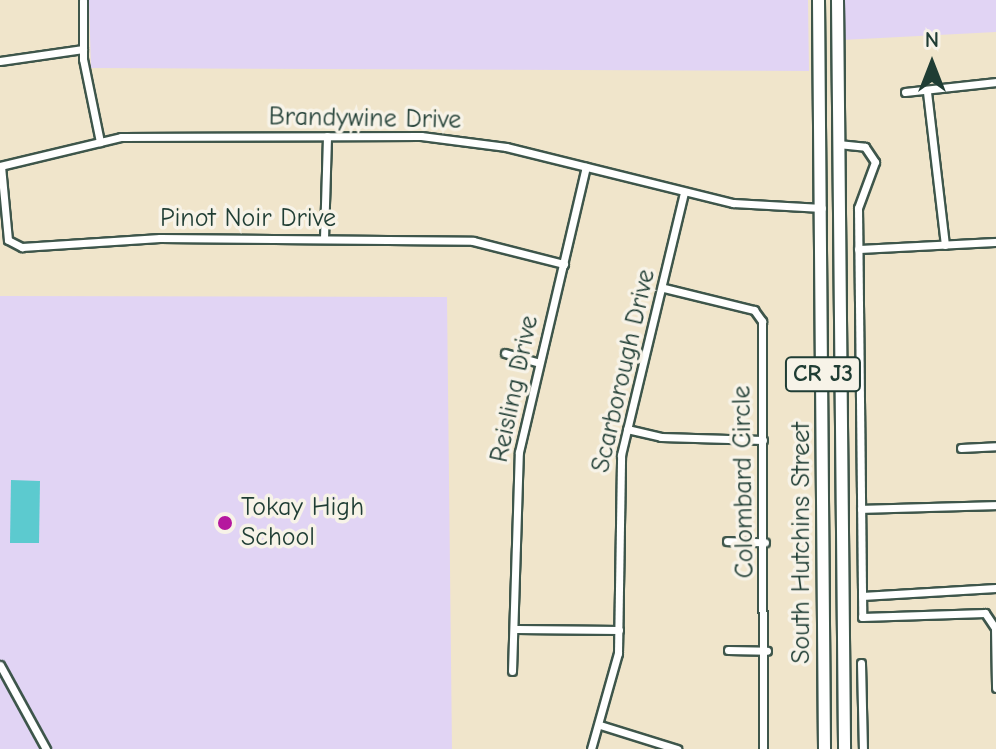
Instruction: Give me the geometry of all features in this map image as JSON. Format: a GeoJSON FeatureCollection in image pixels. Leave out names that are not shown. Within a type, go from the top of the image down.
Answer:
{"type":"FeatureCollection","features":[{"type":"Feature","properties":{"kind":"main road","name":"South Hutchins Street"},"geometry":{"type":"LineString","coordinates":[[818,0],[824,749]]}},
{"type":"Feature","properties":{"kind":"main road","name":"South Hutchins Street"},"geometry":{"type":"LineString","coordinates":[[837,0],[844,749]]}},
{"type":"Feature","properties":{"kind":"street"},"geometry":{"type":"LineString","coordinates":[[83,0],[83,49],[100,142]]}},
{"type":"Feature","properties":{"kind":"street"},"geometry":{"type":"LineString","coordinates":[[0,61],[83,49]]}},
{"type":"Feature","properties":{"kind":"street"},"geometry":{"type":"LineString","coordinates":[[905,92],[927,92],[996,82]]}},
{"type":"Feature","properties":{"kind":"street"},"geometry":{"type":"LineString","coordinates":[[927,92],[945,245]]}},
{"type":"Feature","properties":{"kind":"street"},"geometry":{"type":"LineString","coordinates":[[324,238],[327,136]]}},
{"type":"Feature","properties":{"kind":"street","name":"Brandywine Drive"},"geometry":{"type":"LineString","coordinates":[[0,166],[100,142],[327,136],[467,140],[684,192],[822,208]]}},
{"type":"Feature","properties":{"kind":"street"},"geometry":{"type":"LineString","coordinates":[[838,144],[865,147],[875,162],[858,208],[862,617],[985,613],[995,628],[996,688]]}},
{"type":"Feature","properties":{"kind":"street","name":"Pinot Noir Drive"},"geometry":{"type":"LineString","coordinates":[[0,166],[12,245],[324,238],[473,241],[564,264]]}},
{"type":"Feature","properties":{"kind":"street","name":"Reisling Drive"},"geometry":{"type":"LineString","coordinates":[[512,671],[517,629],[519,452],[586,167]]}},
{"type":"Feature","properties":{"kind":"street","name":"Scarborough Drive"},"geometry":{"type":"LineString","coordinates":[[591,749],[600,725],[619,630],[619,480],[627,429],[664,288],[684,192]]}},
{"type":"Feature","properties":{"kind":"street"},"geometry":{"type":"LineString","coordinates":[[858,249],[996,242]]}},
{"type":"Feature","properties":{"kind":"street","name":"Colombard Circle"},"geometry":{"type":"LineString","coordinates":[[664,288],[759,314],[767,651],[763,749]]}},
{"type":"Feature","properties":{"kind":"street"},"geometry":{"type":"LineString","coordinates":[[505,353],[539,363]]}},
{"type":"Feature","properties":{"kind":"street"},"geometry":{"type":"LineString","coordinates":[[627,429],[661,437],[763,440]]}},
{"type":"Feature","properties":{"kind":"street"},"geometry":{"type":"LineString","coordinates":[[961,448],[996,446]]}},
{"type":"Feature","properties":{"kind":"street"},"geometry":{"type":"LineString","coordinates":[[861,509],[996,505]]}},
{"type":"Feature","properties":{"kind":"street"},"geometry":{"type":"LineString","coordinates":[[727,541],[765,542]]}},
{"type":"Feature","properties":{"kind":"street"},"geometry":{"type":"LineString","coordinates":[[862,596],[996,588]]}},
{"type":"Feature","properties":{"kind":"street"},"geometry":{"type":"LineString","coordinates":[[517,629],[619,630]]}},
{"type":"Feature","properties":{"kind":"street"},"geometry":{"type":"LineString","coordinates":[[728,650],[767,651]]}},
{"type":"Feature","properties":{"kind":"street"},"geometry":{"type":"LineString","coordinates":[[861,663],[863,749]]}},
{"type":"Feature","properties":{"kind":"street"},"geometry":{"type":"LineString","coordinates":[[0,665],[46,749]]}},
{"type":"Feature","properties":{"kind":"street"},"geometry":{"type":"LineString","coordinates":[[600,725],[677,749]]}},
{"type":"Feature","properties":{"kind":"shaded area"},"geometry":{"type":"Polygon","coordinates":[[[89,0],[808,0],[809,71],[91,68],[89,0]]]}},
{"type":"Feature","properties":{"kind":"shaded area"},"geometry":{"type":"Polygon","coordinates":[[[841,0],[996,0],[996,32],[842,40],[841,0]]]}},
{"type":"Feature","properties":{"kind":"shaded area","name":"Tokay High School"},"geometry":{"type":"Polygon","coordinates":[[[0,296],[447,297],[452,749],[0,749],[0,296]]]}},
{"type":"Feature","properties":{"kind":"water"},"geometry":{"type":"Polygon","coordinates":[[[11,480],[40,481],[39,543],[10,543],[11,480]]]}},
{"type":"Feature","properties":{"kind":"place","name":"Tokay High School"},"geometry":{"type":"Point","coordinates":[225,523]}}]}
